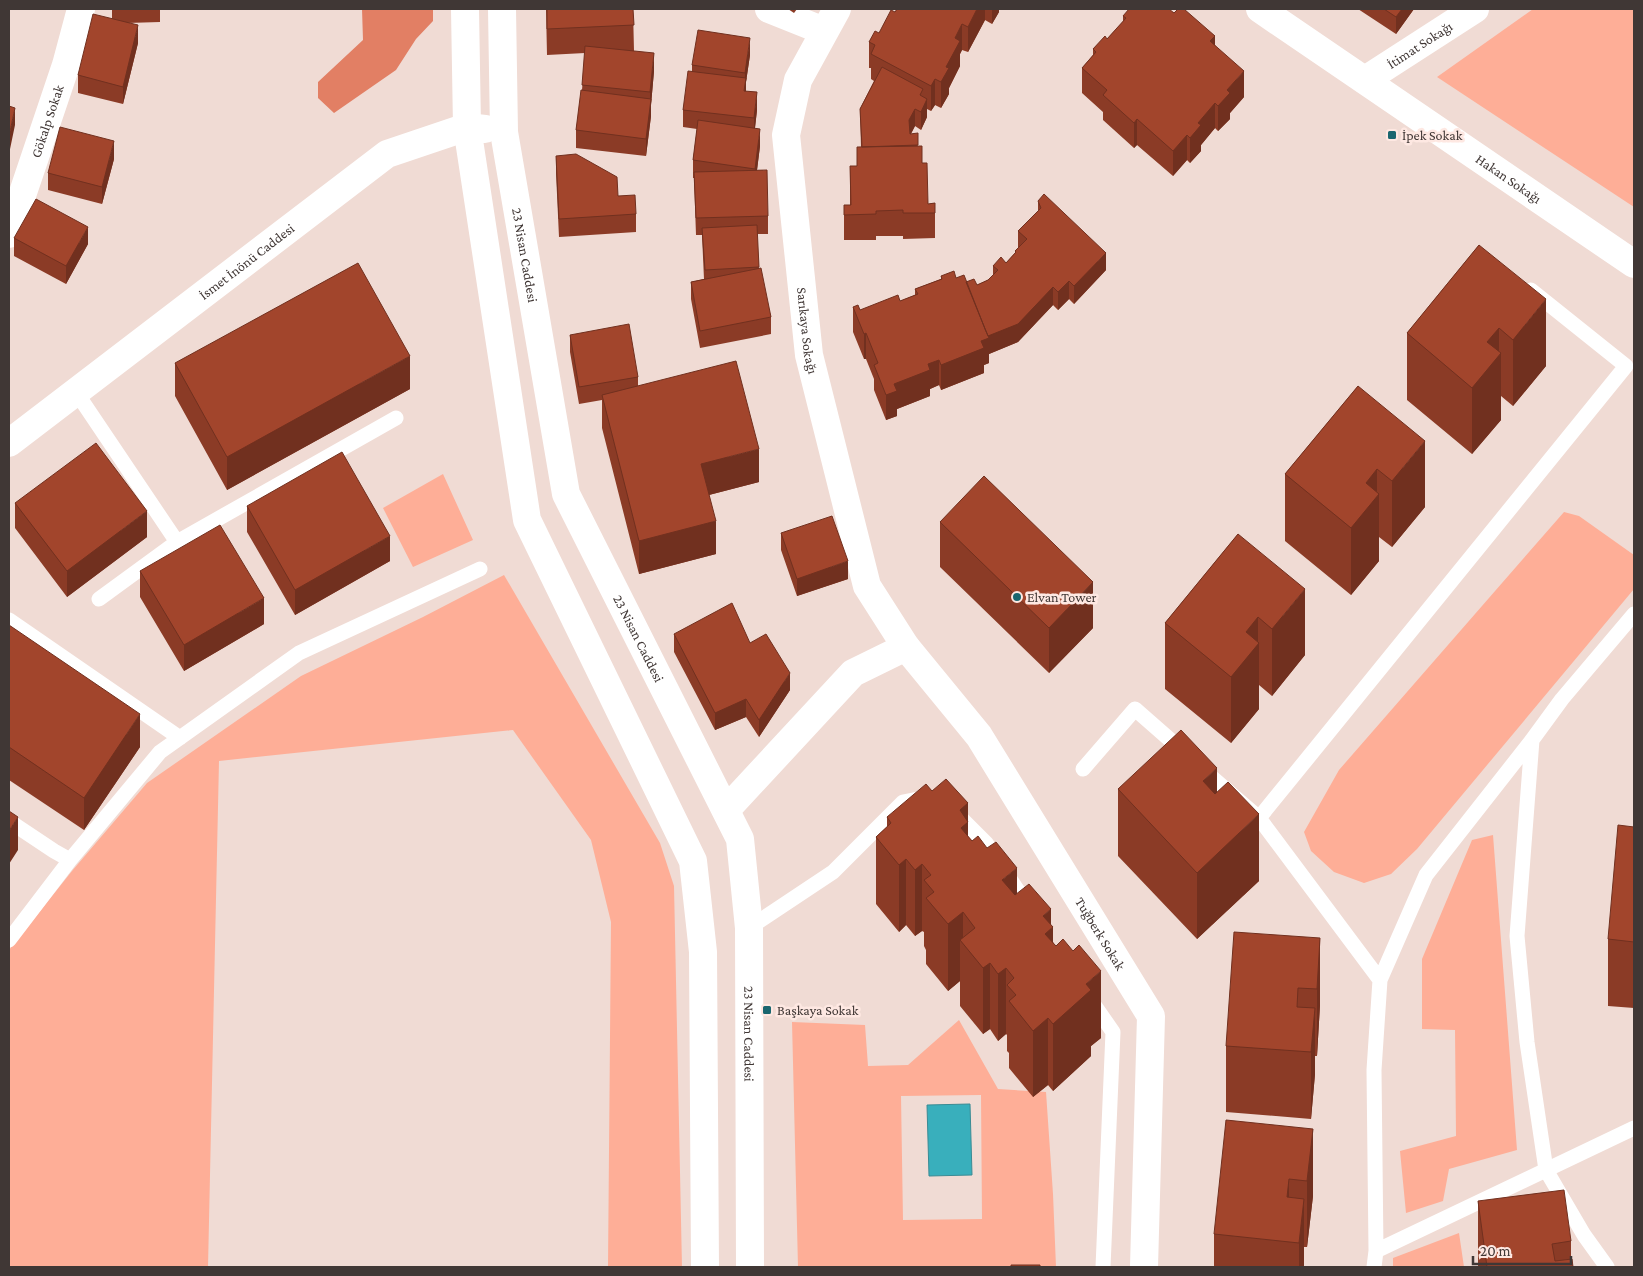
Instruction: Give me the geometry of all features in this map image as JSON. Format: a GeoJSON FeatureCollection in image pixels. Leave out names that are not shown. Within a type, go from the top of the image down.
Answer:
{"type":"FeatureCollection","features":[{"type":"Feature","properties":{"kind":"street","name":"Gökalp Sokak"},"geometry":{"type":"LineString","coordinates":[[9,234],[66,65],[81,9]]}},
{"type":"Feature","properties":{"kind":"street"},"geometry":{"type":"LineString","coordinates":[[464,9],[467,127],[527,520],[693,861],[703,952],[705,1267]]}},
{"type":"Feature","properties":{"kind":"street","name":"23 Nisan Caddesi"},"geometry":{"type":"LineString","coordinates":[[502,9],[504,132],[566,494],[740,839],[749,928],[750,1267]]}},
{"type":"Feature","properties":{"kind":"street"},"geometry":{"type":"LineString","coordinates":[[769,9],[831,20]]}},
{"type":"Feature","properties":{"kind":"street","name":"Hakan Sokağı"},"geometry":{"type":"LineString","coordinates":[[1260,9],[1634,264]]}},
{"type":"Feature","properties":{"kind":"street","name":"İtimat Sokağı"},"geometry":{"type":"LineString","coordinates":[[1365,80],[1475,9]]}},
{"type":"Feature","properties":{"kind":"street","name":"Sarıkaya Sokağı"},"geometry":{"type":"LineString","coordinates":[[831,20],[798,80],[786,135],[809,355],[867,586],[906,647]]}},
{"type":"Feature","properties":{"kind":"street","name":"İsmet İnönü Caddesi"},"geometry":{"type":"LineString","coordinates":[[9,444],[387,154],[467,127],[504,132]]}},
{"type":"Feature","properties":{"kind":"street"},"geometry":{"type":"LineString","coordinates":[[726,810],[853,673],[906,647]]}},
{"type":"Feature","properties":{"kind":"street","name":"Tuğberk Sokak"},"geometry":{"type":"LineString","coordinates":[[906,647],[978,736],[1151,1016],[1144,1267]]}},
{"type":"Feature","properties":{"kind":"lane"},"geometry":{"type":"LineString","coordinates":[[1259,818],[1626,366],[1523,284]]}},
{"type":"Feature","properties":{"kind":"lane"},"geometry":{"type":"LineString","coordinates":[[76,392],[177,542]]}},
{"type":"Feature","properties":{"kind":"lane"},"geometry":{"type":"LineString","coordinates":[[99,599],[177,542],[396,418]]}},
{"type":"Feature","properties":{"kind":"lane"},"geometry":{"type":"LineString","coordinates":[[9,940],[70,860],[160,752],[299,653],[480,569]]}},
{"type":"Feature","properties":{"kind":"lane"},"geometry":{"type":"LineString","coordinates":[[1374,1267],[1376,1251],[1374,1070],[1380,980],[1426,875],[1532,740],[1562,698],[1634,614]]}},
{"type":"Feature","properties":{"kind":"lane"},"geometry":{"type":"LineString","coordinates":[[9,620],[180,738]]}},
{"type":"Feature","properties":{"kind":"lane"},"geometry":{"type":"LineString","coordinates":[[1083,769],[1135,709],[1259,818],[1380,980]]}},
{"type":"Feature","properties":{"kind":"lane"},"geometry":{"type":"LineString","coordinates":[[1532,740],[1517,936],[1527,1042],[1546,1170],[1584,1235],[1607,1267]]}},
{"type":"Feature","properties":{"kind":"lane"},"geometry":{"type":"LineString","coordinates":[[749,928],[833,872],[903,802],[923,798],[954,811],[986,843],[1040,923]]}},
{"type":"Feature","properties":{"kind":"lane"},"geometry":{"type":"LineString","coordinates":[[9,821],[70,860]]}},
{"type":"Feature","properties":{"kind":"lane"},"geometry":{"type":"LineString","coordinates":[[1082,986],[1112,1032],[1103,1267]]}},
{"type":"Feature","properties":{"kind":"lane"},"geometry":{"type":"LineString","coordinates":[[1376,1251],[1634,1128]]}},
{"type":"Feature","properties":{"kind":"shaded area"},"geometry":{"type":"Polygon","coordinates":[[[362,9],[433,9],[433,21],[416,39],[396,70],[334,113],[318,98],[318,82],[363,40],[362,9]]]}},
{"type":"Feature","properties":{"kind":"shaded area"},"geometry":{"type":"Polygon","coordinates":[[[1533,9],[1634,9],[1634,207],[1437,77],[1533,9]]]}},
{"type":"Feature","properties":{"kind":"shaded area"},"geometry":{"type":"Polygon","coordinates":[[[443,474],[473,540],[413,567],[383,508],[443,474]]]}},
{"type":"Feature","properties":{"kind":"shaded area"},"geometry":{"type":"Polygon","coordinates":[[[1564,512],[1579,516],[1634,555],[1634,589],[1417,849],[1391,874],[1364,883],[1334,872],[1311,851],[1304,832],[1339,770],[1564,512]]]}},
{"type":"Feature","properties":{"kind":"shaded area"},"geometry":{"type":"Polygon","coordinates":[[[504,575],[660,843],[674,886],[682,1267],[608,1267],[611,922],[591,840],[513,730],[219,761],[208,1267],[9,1267],[9,950],[72,871],[147,783],[301,676],[423,617],[504,575]]]}},
{"type":"Feature","properties":{"kind":"shaded area"},"geometry":{"type":"Polygon","coordinates":[[[1493,835],[1517,1150],[1449,1169],[1443,1201],[1406,1213],[1400,1151],[1456,1136],[1455,1030],[1422,1029],[1422,959],[1472,840],[1493,835]]]}},
{"type":"Feature","properties":{"kind":"shaded area"},"geometry":{"type":"Polygon","coordinates":[[[959,1020],[998,1089],[1046,1092],[1056,1267],[798,1267],[792,1022],[865,1025],[868,1066],[908,1065],[959,1020]],[[981,1095],[901,1096],[903,1220],[982,1219],[981,1095]]]}},
{"type":"Feature","properties":{"kind":"shaded area"},"geometry":{"type":"Polygon","coordinates":[[[1459,1233],[1464,1267],[1393,1267],[1393,1258],[1459,1233]]]}},
{"type":"Feature","properties":{"kind":"water"},"geometry":{"type":"Polygon","coordinates":[[[970,1104],[972,1175],[929,1176],[927,1105],[970,1104]]]}},
{"type":"Feature","properties":{"kind":"building"},"geometry":{"type":"Polygon","coordinates":[[[547,9],[633,9],[634,25],[547,29],[547,9]]]}},
{"type":"Feature","properties":{"kind":"building"},"geometry":{"type":"Polygon","coordinates":[[[897,9],[977,9],[968,27],[962,24],[955,38],[960,41],[946,67],[949,68],[941,82],[935,79],[931,86],[871,54],[875,45],[869,42],[875,31],[879,33],[891,10],[895,12],[897,9]]]}},
{"type":"Feature","properties":{"kind":"building"},"geometry":{"type":"Polygon","coordinates":[[[1129,9],[1169,9],[1174,13],[1178,9],[1184,9],[1215,36],[1210,41],[1244,71],[1227,90],[1230,93],[1218,106],[1215,103],[1198,123],[1201,125],[1190,138],[1187,135],[1173,151],[1137,119],[1134,123],[1103,95],[1107,90],[1082,68],[1096,52],[1093,49],[1105,36],[1107,39],[1126,18],[1123,16],[1129,9]]]}},
{"type":"Feature","properties":{"kind":"building"},"geometry":{"type":"Polygon","coordinates":[[[1384,9],[1402,9],[1396,17],[1384,9]]]}},
{"type":"Feature","properties":{"kind":"building"},"geometry":{"type":"Polygon","coordinates":[[[93,14],[138,25],[123,87],[78,75],[93,14]]]}},
{"type":"Feature","properties":{"kind":"building"},"geometry":{"type":"Polygon","coordinates":[[[698,30],[750,38],[745,73],[692,65],[698,30]]]}},
{"type":"Feature","properties":{"kind":"building"},"geometry":{"type":"Polygon","coordinates":[[[585,46],[654,53],[650,92],[582,85],[585,46]]]}},
{"type":"Feature","properties":{"kind":"building"},"geometry":{"type":"Polygon","coordinates":[[[882,67],[923,89],[920,95],[927,99],[921,112],[915,109],[909,120],[910,134],[918,133],[918,145],[862,147],[860,109],[882,67]]]}},
{"type":"Feature","properties":{"kind":"building"},"geometry":{"type":"Polygon","coordinates":[[[688,71],[746,78],[744,91],[757,92],[754,118],[683,110],[688,71]]]}},
{"type":"Feature","properties":{"kind":"building"},"geometry":{"type":"Polygon","coordinates":[[[581,90],[651,99],[646,139],[576,130],[581,90]]]}},
{"type":"Feature","properties":{"kind":"building"},"geometry":{"type":"Polygon","coordinates":[[[9,106],[15,108],[9,136],[9,106]]]}},
{"type":"Feature","properties":{"kind":"building"},"geometry":{"type":"Polygon","coordinates":[[[698,120],[760,129],[755,169],[693,160],[698,120]]]}},
{"type":"Feature","properties":{"kind":"building"},"geometry":{"type":"Polygon","coordinates":[[[60,127],[114,141],[102,187],[48,173],[60,127]]]}},
{"type":"Feature","properties":{"kind":"building"},"geometry":{"type":"Polygon","coordinates":[[[922,146],[922,163],[927,163],[928,204],[935,203],[935,213],[903,213],[903,210],[876,211],[876,214],[844,215],[844,205],[851,205],[850,166],[857,166],[857,147],[922,146]]]}},
{"type":"Feature","properties":{"kind":"building"},"geometry":{"type":"Polygon","coordinates":[[[576,154],[617,177],[618,196],[635,195],[636,214],[559,219],[556,156],[576,154]]]}},
{"type":"Feature","properties":{"kind":"building"},"geometry":{"type":"Polygon","coordinates":[[[767,170],[768,216],[696,218],[694,172],[767,170]]]}},
{"type":"Feature","properties":{"kind":"building"},"geometry":{"type":"Polygon","coordinates":[[[1044,194],[1106,253],[1074,286],[1069,281],[1058,292],[1053,287],[1018,324],[988,336],[966,282],[974,279],[977,285],[988,280],[998,270],[993,266],[1001,257],[1006,263],[1016,252],[1027,239],[1018,231],[1041,208],[1038,201],[1044,194]]]}},
{"type":"Feature","properties":{"kind":"building"},"geometry":{"type":"Polygon","coordinates":[[[36,199],[88,227],[66,266],[14,238],[36,199]]]}},
{"type":"Feature","properties":{"kind":"building"},"geometry":{"type":"Polygon","coordinates":[[[757,225],[759,267],[705,270],[702,228],[757,225]]]}},
{"type":"Feature","properties":{"kind":"building"},"geometry":{"type":"Polygon","coordinates":[[[1479,245],[1546,299],[1513,340],[1499,328],[1487,342],[1501,353],[1472,388],[1407,333],[1479,245]]]}},
{"type":"Feature","properties":{"kind":"building"},"geometry":{"type":"Polygon","coordinates":[[[358,263],[410,356],[227,457],[175,363],[358,263]]]}},
{"type":"Feature","properties":{"kind":"building"},"geometry":{"type":"Polygon","coordinates":[[[761,268],[771,317],[700,331],[691,282],[761,268]]]}},
{"type":"Feature","properties":{"kind":"building"},"geometry":{"type":"Polygon","coordinates":[[[954,271],[956,278],[964,275],[989,338],[981,341],[984,348],[941,365],[939,360],[928,364],[930,370],[894,384],[897,391],[886,395],[874,365],[878,363],[853,307],[858,305],[860,310],[898,295],[900,301],[918,294],[915,289],[942,279],[941,276],[954,271]]]}},
{"type":"Feature","properties":{"kind":"building"},"geometry":{"type":"Polygon","coordinates":[[[629,324],[638,377],[579,387],[570,335],[629,324]]]}},
{"type":"Feature","properties":{"kind":"building"},"geometry":{"type":"Polygon","coordinates":[[[736,361],[759,449],[701,464],[716,521],[639,541],[602,395],[736,361]]]}},
{"type":"Feature","properties":{"kind":"building"},"geometry":{"type":"Polygon","coordinates":[[[1358,386],[1425,441],[1392,481],[1377,469],[1366,483],[1379,494],[1351,528],[1285,474],[1358,386]]]}},
{"type":"Feature","properties":{"kind":"building"},"geometry":{"type":"Polygon","coordinates":[[[96,443],[147,511],[67,571],[15,503],[96,443]]]}},
{"type":"Feature","properties":{"kind":"building"},"geometry":{"type":"Polygon","coordinates":[[[342,452],[390,536],[295,590],[247,506],[342,452]]]}},
{"type":"Feature","properties":{"kind":"building"},"geometry":{"type":"Polygon","coordinates":[[[984,476],[1093,582],[1049,628],[940,522],[984,476]]]}},
{"type":"Feature","properties":{"kind":"building"},"geometry":{"type":"Polygon","coordinates":[[[832,516],[848,561],[797,579],[781,533],[832,516]]]}},
{"type":"Feature","properties":{"kind":"building"},"geometry":{"type":"Polygon","coordinates":[[[220,525],[264,598],[184,645],[140,571],[220,525]]]}},
{"type":"Feature","properties":{"kind":"building"},"geometry":{"type":"Polygon","coordinates":[[[1238,534],[1305,589],[1272,629],[1258,617],[1246,632],[1259,643],[1231,677],[1165,623],[1238,534]]]}},
{"type":"Feature","properties":{"kind":"building"},"geometry":{"type":"Polygon","coordinates":[[[732,603],[750,643],[766,634],[790,673],[759,720],[746,699],[715,713],[674,634],[732,603]]]}},
{"type":"Feature","properties":{"kind":"building"},"geometry":{"type":"Polygon","coordinates":[[[9,625],[140,714],[84,798],[9,747],[9,625]]]}},
{"type":"Feature","properties":{"kind":"building"},"geometry":{"type":"Polygon","coordinates":[[[1181,730],[1217,768],[1203,781],[1215,794],[1228,782],[1259,814],[1197,873],[1118,789],[1181,730]]]}},
{"type":"Feature","properties":{"kind":"building"},"geometry":{"type":"Polygon","coordinates":[[[946,779],[968,803],[960,810],[968,822],[961,828],[972,841],[978,836],[987,848],[996,842],[1017,868],[1002,880],[1015,895],[1029,884],[1051,909],[1043,916],[1053,927],[1045,934],[1056,946],[1063,939],[1073,951],[1079,945],[1101,971],[1086,984],[1091,990],[1053,1024],[1048,1018],[1033,1031],[1009,1001],[1016,995],[1007,985],[1014,978],[1006,968],[998,974],[990,963],[983,968],[960,940],[975,928],[963,912],[948,924],[926,898],[934,892],[924,880],[931,875],[922,864],[915,870],[906,859],[899,865],[876,837],[891,823],[887,817],[926,784],[932,791],[946,779]]]}},
{"type":"Feature","properties":{"kind":"building"},"geometry":{"type":"Polygon","coordinates":[[[9,811],[18,817],[9,831],[9,811]]]}},
{"type":"Feature","properties":{"kind":"building"},"geometry":{"type":"Polygon","coordinates":[[[1618,825],[1634,827],[1634,942],[1608,939],[1618,825]]]}},
{"type":"Feature","properties":{"kind":"building"},"geometry":{"type":"Polygon","coordinates":[[[1234,932],[1320,938],[1317,989],[1298,988],[1297,1007],[1315,1008],[1311,1052],[1226,1046],[1234,932]]]}},
{"type":"Feature","properties":{"kind":"building"},"geometry":{"type":"Polygon","coordinates":[[[1226,1120],[1313,1129],[1307,1181],[1289,1179],[1287,1197],[1304,1199],[1299,1243],[1214,1234],[1226,1120]]]}},
{"type":"Feature","properties":{"kind":"building"},"geometry":{"type":"Polygon","coordinates":[[[1564,1190],[1571,1241],[1552,1244],[1555,1261],[1572,1259],[1573,1267],[1487,1267],[1478,1201],[1564,1190]]]}},
{"type":"Feature","properties":{"kind":"building"},"geometry":{"type":"Polygon","coordinates":[[[1011,1265],[1040,1265],[1040,1267],[1011,1267],[1011,1265]]]}},
{"type":"Feature","properties":{"kind":"place","name":"İpek Sokak"},"geometry":{"type":"Point","coordinates":[1392,135]}},
{"type":"Feature","properties":{"kind":"place","name":"Elvan Tower"},"geometry":{"type":"Point","coordinates":[1017,597]}},
{"type":"Feature","properties":{"kind":"place","name":"Başkaya Sokak"},"geometry":{"type":"Point","coordinates":[767,1010]}}]}
